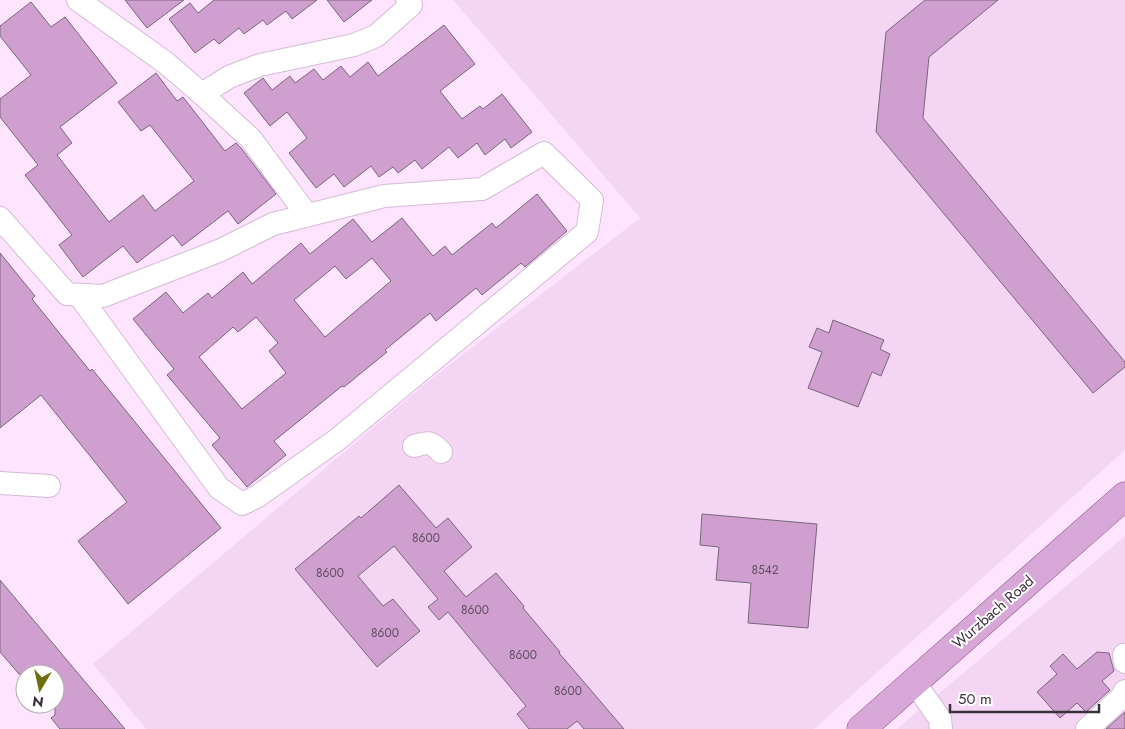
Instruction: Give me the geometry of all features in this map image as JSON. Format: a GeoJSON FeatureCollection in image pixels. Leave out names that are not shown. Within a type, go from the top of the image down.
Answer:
{"type":"FeatureCollection","features":[{"type":"Feature","properties":{"kind":"main road","name":"Wurzbach Road"},"geometry":{"type":"LineString","coordinates":[[861,729],[1125,496]]}},
{"type":"Feature","properties":{"kind":"lane"},"geometry":{"type":"LineString","coordinates":[[78,0],[166,63],[251,139],[307,215]]}},
{"type":"Feature","properties":{"kind":"lane"},"geometry":{"type":"LineString","coordinates":[[202,94],[229,77],[260,65],[354,45],[376,36],[411,5],[407,0]]}},
{"type":"Feature","properties":{"kind":"lane"},"geometry":{"type":"LineString","coordinates":[[0,218],[67,294],[103,296],[221,250],[273,224],[384,196],[482,189],[544,153],[592,200],[588,232],[338,439],[258,496],[242,504],[219,488],[79,295]]}},
{"type":"Feature","properties":{"kind":"lane"},"geometry":{"type":"LineString","coordinates":[[0,483],[49,486]]}},
{"type":"Feature","properties":{"kind":"lane"},"geometry":{"type":"LineString","coordinates":[[914,682],[940,719],[941,729]]}},
{"type":"Feature","properties":{"kind":"lane"},"geometry":{"type":"LineString","coordinates":[[1087,729],[1121,698],[1125,691]]}},
{"type":"Feature","properties":{"kind":"shaded area"},"geometry":{"type":"Polygon","coordinates":[[[453,0],[1125,0],[1125,450],[814,729],[146,729],[93,664],[426,383],[640,218],[453,0]]]}},
{"type":"Feature","properties":{"kind":"shaded area"},"geometry":{"type":"Polygon","coordinates":[[[1125,536],[1125,729],[897,729],[1125,536]]]}},
{"type":"Feature","properties":{"kind":"building"},"geometry":{"type":"Polygon","coordinates":[[[125,0],[184,0],[147,28],[125,0]]]}},
{"type":"Feature","properties":{"kind":"building"},"geometry":{"type":"Polygon","coordinates":[[[214,0],[317,0],[292,19],[286,11],[267,25],[263,20],[244,34],[239,28],[219,44],[214,39],[195,53],[169,19],[190,3],[198,13],[214,0]]]}},
{"type":"Feature","properties":{"kind":"building"},"geometry":{"type":"Polygon","coordinates":[[[327,0],[372,0],[344,22],[327,0]]]}},
{"type":"Feature","properties":{"kind":"building"},"geometry":{"type":"Polygon","coordinates":[[[925,0],[998,0],[929,57],[923,118],[1125,362],[1125,367],[1093,393],[876,132],[886,32],[925,0]]]}},
{"type":"Feature","properties":{"kind":"building"},"geometry":{"type":"Polygon","coordinates":[[[31,2],[51,27],[65,17],[117,83],[60,127],[72,143],[57,155],[109,222],[143,195],[155,211],[194,181],[150,125],[141,131],[118,102],[156,73],[177,101],[183,97],[225,151],[236,143],[241,148],[276,194],[238,224],[228,211],[182,246],[173,235],[137,263],[123,246],[83,277],[59,245],[72,235],[25,175],[38,165],[0,117],[0,99],[31,75],[0,36],[0,26],[31,2]]]}},
{"type":"Feature","properties":{"kind":"building"},"geometry":{"type":"Polygon","coordinates":[[[444,25],[475,64],[440,91],[462,119],[480,106],[483,109],[502,94],[532,132],[511,148],[505,139],[485,155],[477,143],[458,158],[449,147],[422,169],[415,160],[398,173],[393,167],[379,177],[371,166],[344,187],[334,174],[316,188],[289,153],[307,138],[287,112],[270,126],[244,93],[263,78],[272,90],[290,76],[295,83],[314,69],[323,80],[341,66],[350,77],[368,62],[378,76],[444,25]]]}},
{"type":"Feature","properties":{"kind":"building"},"geometry":{"type":"Polygon","coordinates":[[[537,194],[567,231],[525,267],[521,263],[482,295],[476,288],[436,321],[430,313],[385,350],[387,352],[274,441],[286,455],[247,487],[212,445],[220,438],[167,375],[174,369],[133,319],[166,292],[183,313],[208,293],[212,298],[243,272],[252,284],[301,243],[310,254],[353,219],[372,242],[402,218],[433,256],[445,246],[452,255],[492,223],[496,228],[537,194]],[[372,258],[346,279],[335,266],[294,300],[325,337],[391,281],[372,258]],[[256,317],[238,332],[233,327],[199,357],[242,409],[286,373],[269,351],[278,343],[256,317]]]}},
{"type":"Feature","properties":{"kind":"building"},"geometry":{"type":"Polygon","coordinates":[[[0,253],[35,296],[32,299],[90,371],[92,369],[221,528],[128,604],[78,541],[127,502],[41,395],[0,428],[0,253]]]}},
{"type":"Feature","properties":{"kind":"building"},"geometry":{"type":"Polygon","coordinates":[[[833,320],[884,340],[880,349],[890,354],[881,376],[872,372],[858,407],[808,388],[822,352],[809,347],[817,328],[829,333],[833,320]]]}},
{"type":"Feature","properties":{"kind":"building"},"geometry":{"type":"Polygon","coordinates":[[[399,485],[436,528],[448,518],[472,547],[444,571],[466,597],[496,573],[524,606],[523,608],[559,653],[624,729],[584,729],[577,721],[567,729],[529,729],[517,714],[526,706],[448,612],[439,620],[428,607],[438,599],[394,546],[358,576],[383,606],[393,599],[420,631],[377,667],[295,569],[359,516],[361,518],[399,485]]]}},
{"type":"Feature","properties":{"kind":"building"},"geometry":{"type":"Polygon","coordinates":[[[702,514],[817,524],[808,628],[748,623],[751,583],[716,580],[719,547],[700,545],[702,514]]]}},
{"type":"Feature","properties":{"kind":"building"},"geometry":{"type":"Polygon","coordinates":[[[0,580],[125,729],[60,729],[51,718],[55,714],[65,714],[65,664],[15,664],[15,669],[0,652],[0,580]]]}},
{"type":"Feature","properties":{"kind":"building"},"geometry":{"type":"Polygon","coordinates":[[[1097,652],[1109,653],[1114,671],[1102,681],[1110,690],[1086,712],[1077,703],[1060,718],[1037,692],[1057,674],[1050,666],[1063,654],[1077,669],[1097,652]]]}},
{"type":"Feature","properties":{"kind":"building"},"geometry":{"type":"Polygon","coordinates":[[[1125,712],[1125,729],[1106,729],[1125,712]]]}}]}
